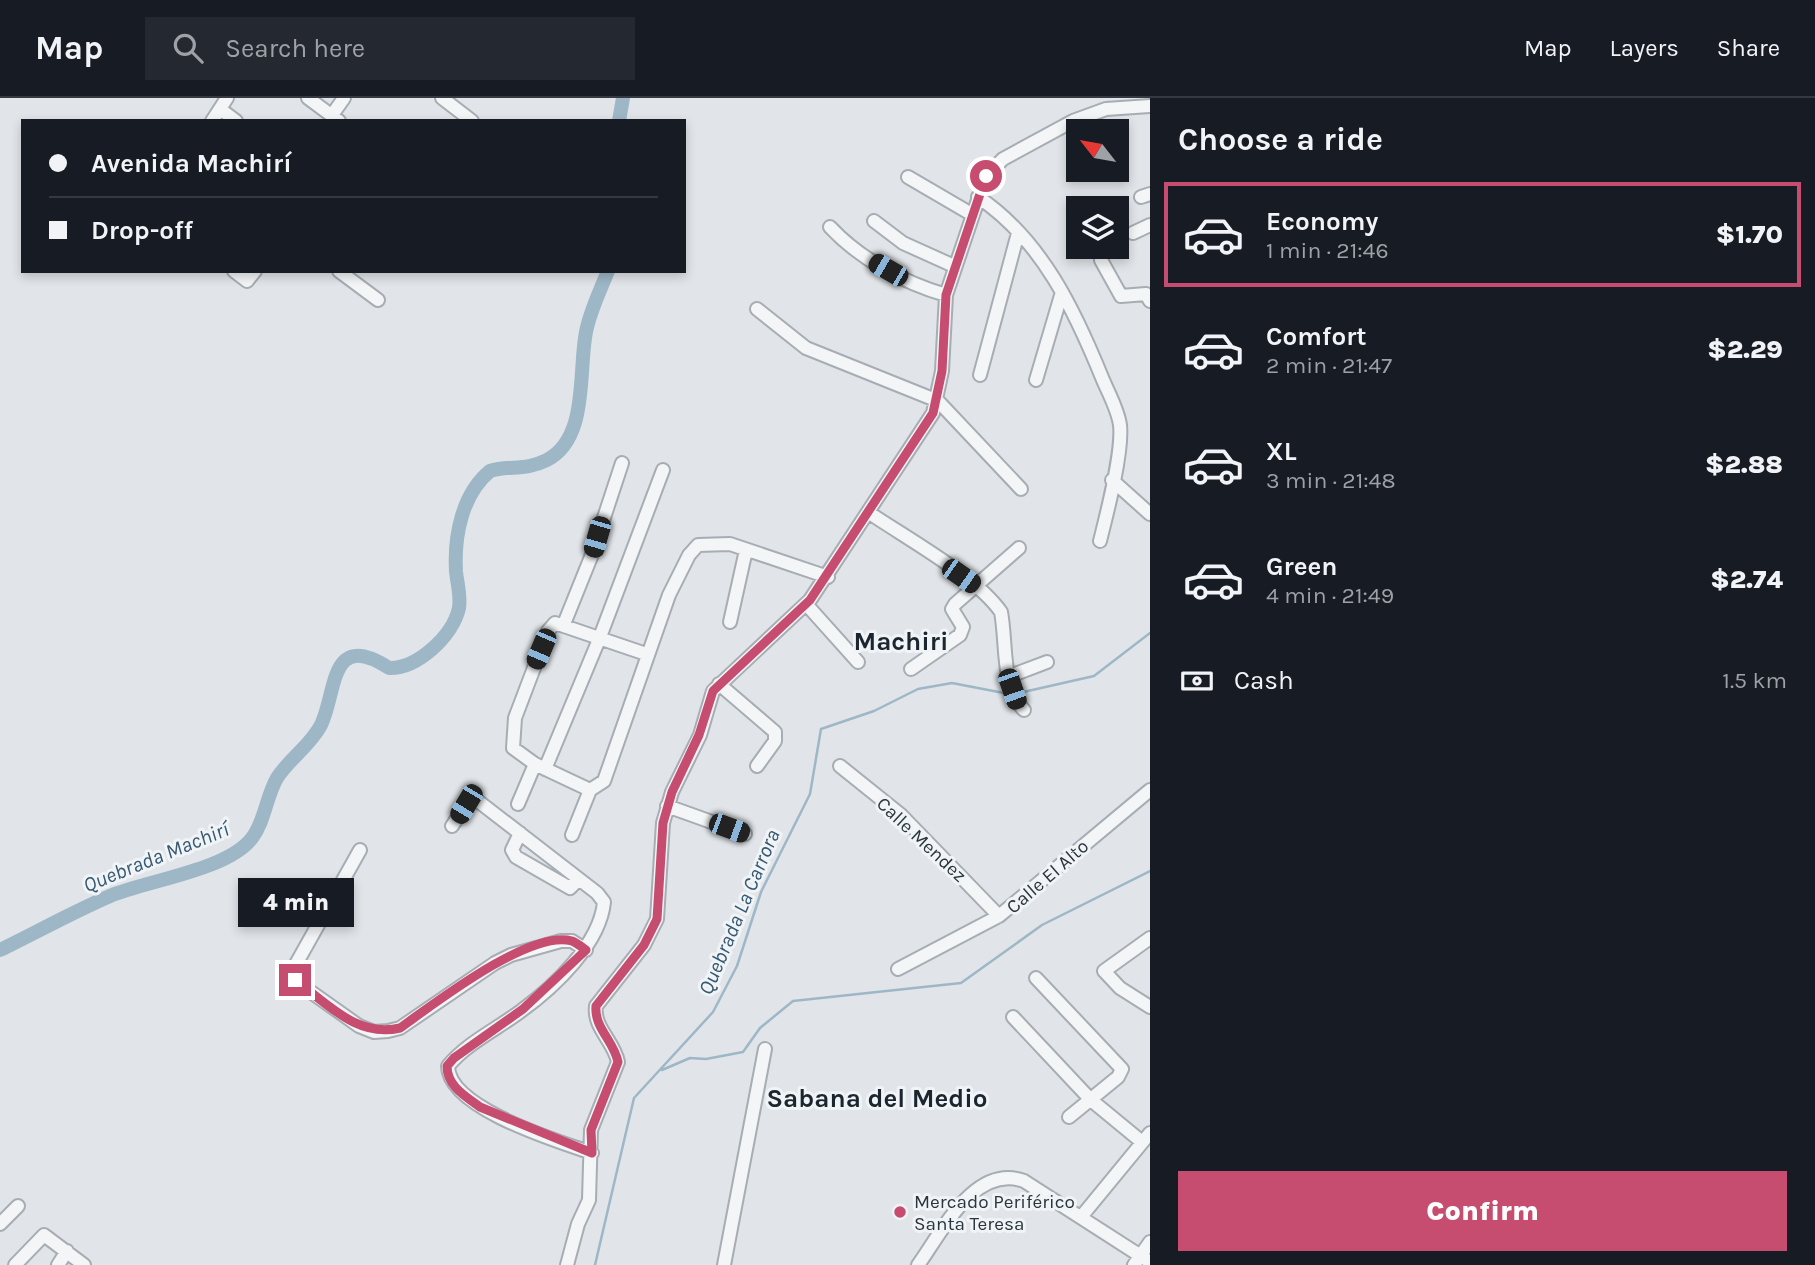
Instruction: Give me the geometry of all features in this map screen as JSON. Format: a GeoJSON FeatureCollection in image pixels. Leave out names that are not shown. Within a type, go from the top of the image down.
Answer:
{"type":"FeatureCollection","features":[{"type":"Feature","properties":{"kind":"street"},"geometry":{"type":"LineString","coordinates":[[308,98],[335,118],[344,98]]}},
{"type":"Feature","properties":{"kind":"street"},"geometry":{"type":"LineString","coordinates":[[442,98],[469,119]]}},
{"type":"Feature","properties":{"kind":"street"},"geometry":{"type":"LineString","coordinates":[[213,119],[224,104],[235,119]]}},
{"type":"Feature","properties":{"kind":"street"},"geometry":{"type":"LineString","coordinates":[[567,1265],[578,1224],[589,1200],[591,1130],[618,1062],[616,1051],[596,1022],[596,1006],[644,945],[657,919],[660,840],[667,807],[719,684],[806,604],[828,577],[924,429],[938,401],[946,295],[986,176],[1003,159],[1058,128],[1106,108],[1150,106]]}},
{"type":"Feature","properties":{"kind":"street"},"geometry":{"type":"LineString","coordinates":[[908,177],[973,215]]}},
{"type":"Feature","properties":{"kind":"street"},"geometry":{"type":"LineString","coordinates":[[978,197],[995,208],[1037,253],[1062,292],[1094,357],[1120,423],[1111,498],[1100,541]]}},
{"type":"Feature","properties":{"kind":"street"},"geometry":{"type":"LineString","coordinates":[[874,221],[903,243],[954,266]]}},
{"type":"Feature","properties":{"kind":"street"},"geometry":{"type":"LineString","coordinates":[[1133,233],[1150,225]]}},
{"type":"Feature","properties":{"kind":"street"},"geometry":{"type":"LineString","coordinates":[[830,227],[872,260],[921,287],[946,295]]}},
{"type":"Feature","properties":{"kind":"street"},"geometry":{"type":"LineString","coordinates":[[980,375],[1018,233]]}},
{"type":"Feature","properties":{"kind":"street"},"geometry":{"type":"LineString","coordinates":[[1101,260],[1121,296],[1146,294],[1150,301]]}},
{"type":"Feature","properties":{"kind":"street"},"geometry":{"type":"LineString","coordinates":[[237,273],[247,281],[253,273]]}},
{"type":"Feature","properties":{"kind":"street"},"geometry":{"type":"LineString","coordinates":[[342,273],[378,300]]}},
{"type":"Feature","properties":{"kind":"street"},"geometry":{"type":"LineString","coordinates":[[1036,380],[1062,292]]}},
{"type":"Feature","properties":{"kind":"street"},"geometry":{"type":"LineString","coordinates":[[757,309],[806,348],[938,401],[1021,489]]}},
{"type":"Feature","properties":{"kind":"street"},"geometry":{"type":"LineString","coordinates":[[565,624],[592,557],[622,463]]}},
{"type":"Feature","properties":{"kind":"street"},"geometry":{"type":"LineString","coordinates":[[518,804],[540,766],[600,637],[663,470]]}},
{"type":"Feature","properties":{"kind":"street"},"geometry":{"type":"LineString","coordinates":[[1112,480],[1150,514]]}},
{"type":"Feature","properties":{"kind":"street"},"geometry":{"type":"LineString","coordinates":[[868,512],[975,587],[1001,612],[1011,683],[1020,706]]}},
{"type":"Feature","properties":{"kind":"street"},"geometry":{"type":"LineString","coordinates":[[572,835],[590,790],[604,781],[646,654],[669,595],[689,555],[698,545],[730,544],[828,577]]}},
{"type":"Feature","properties":{"kind":"street"},"geometry":{"type":"LineString","coordinates":[[911,669],[960,635],[963,627],[952,609],[1019,548]]}},
{"type":"Feature","properties":{"kind":"street"},"geometry":{"type":"LineString","coordinates":[[730,622],[746,550]]}},
{"type":"Feature","properties":{"kind":"street"},"geometry":{"type":"LineString","coordinates":[[806,604],[858,662]]}},
{"type":"Feature","properties":{"kind":"street"},"geometry":{"type":"LineString","coordinates":[[590,790],[540,766],[513,748],[515,718],[548,631],[555,623],[565,624],[646,654]]}},
{"type":"Feature","properties":{"kind":"street"},"geometry":{"type":"LineString","coordinates":[[1011,683],[1047,662]]}},
{"type":"Feature","properties":{"kind":"street"},"geometry":{"type":"LineString","coordinates":[[719,684],[775,732],[775,741],[757,766]]}},
{"type":"Feature","properties":{"kind":"street","name":"Calle Mendez"},"geometry":{"type":"LineString","coordinates":[[840,766],[901,815],[999,916]]}},
{"type":"Feature","properties":{"kind":"street","name":"Calle El Alto"},"geometry":{"type":"LineString","coordinates":[[898,969],[999,916],[1150,790]]}},
{"type":"Feature","properties":{"kind":"street"},"geometry":{"type":"LineString","coordinates":[[452,826],[470,799],[478,801],[579,879],[604,902],[603,916],[586,950],[523,1009],[454,1058],[447,1066],[447,1075],[464,1096],[480,1107],[592,1153]]}},
{"type":"Feature","properties":{"kind":"street"},"geometry":{"type":"LineString","coordinates":[[667,807],[745,834]]}},
{"type":"Feature","properties":{"kind":"street"},"geometry":{"type":"LineString","coordinates":[[520,833],[512,850],[516,857],[570,888],[579,879]]}},
{"type":"Feature","properties":{"kind":"street"},"geometry":{"type":"LineString","coordinates":[[360,850],[291,973],[295,980],[359,1026],[374,1032],[400,1028],[495,963],[534,947],[572,941],[586,950]]}},
{"type":"Feature","properties":{"kind":"street"},"geometry":{"type":"LineString","coordinates":[[1150,938],[1104,971],[1120,988],[1150,1007]]}},
{"type":"Feature","properties":{"kind":"street"},"geometry":{"type":"LineString","coordinates":[[1036,978],[1122,1069],[1118,1077],[1069,1117]]}},
{"type":"Feature","properties":{"kind":"street"},"geometry":{"type":"LineString","coordinates":[[1013,1017],[1091,1100],[1146,1138],[1081,1217]]}},
{"type":"Feature","properties":{"kind":"street"},"geometry":{"type":"LineString","coordinates":[[724,1265],[765,1049]]}},
{"type":"Feature","properties":{"kind":"street"},"geometry":{"type":"LineString","coordinates":[[918,1265],[957,1208],[982,1188],[1012,1177],[1081,1217],[1141,1261],[1150,1242]]}},
{"type":"Feature","properties":{"kind":"street"},"geometry":{"type":"LineString","coordinates":[[0,1224],[18,1206]]}},
{"type":"Feature","properties":{"kind":"street"},"geometry":{"type":"LineString","coordinates":[[15,1265],[44,1235],[84,1265]]}},
{"type":"Feature","properties":{"kind":"street"},"geometry":{"type":"LineString","coordinates":[[58,1265],[67,1251]]}},
{"type":"Feature","properties":{"kind":"waterway","name":"Quebrada Machirí"},"geometry":{"type":"LineString","coordinates":[[619,119],[623,98]]}},
{"type":"Feature","properties":{"kind":"waterway","name":"Quebrada Machirí"},"geometry":{"type":"LineString","coordinates":[[0,950],[110,896],[207,866],[241,849],[256,831],[277,778],[321,725],[338,670],[345,660],[355,656],[370,658],[389,668],[400,667],[422,657],[442,640],[459,608],[457,544],[466,504],[480,480],[490,471],[531,466],[547,460],[560,450],[570,436],[579,402],[588,324],[607,273]]}},
{"type":"Feature","properties":{"kind":"waterway","name":"Quebrada La Carrora"},"geometry":{"type":"LineString","coordinates":[[1019,693],[1094,676],[1150,633]]}},
{"type":"Feature","properties":{"kind":"waterway","name":"Quebrada La Carrora"},"geometry":{"type":"LineString","coordinates":[[595,1265],[634,1098],[713,1012],[737,966],[761,892],[810,794],[821,729],[874,711],[918,689],[952,683],[1009,694]]}},
{"type":"Feature","properties":{"kind":"waterway"},"geometry":{"type":"LineString","coordinates":[[662,1070],[690,1058],[706,1059],[743,1052],[760,1028],[793,1001],[961,983],[1042,925],[1150,871]]}},
{"type":"Feature","properties":{"kind":"place","name":"Mercado Periférico Santa Teresa"},"geometry":{"type":"Point","coordinates":[900,1212]}},
{"type":"Feature","properties":{"kind":"district","name":"Machiri"},"geometry":{"type":"Point","coordinates":[901,641]}},
{"type":"Feature","properties":{"kind":"district","name":"Sabana del Medio"},"geometry":{"type":"Point","coordinates":[877,1098]}},
{"type":"Feature","properties":{"kind":"route"},"geometry":{"type":"LineString","coordinates":[[295,980],[359,1026],[374,1032],[388,1031],[400,1028],[495,963],[534,947],[572,941],[586,950],[523,1009],[454,1058],[447,1066],[447,1075],[464,1096],[480,1107],[592,1153],[589,1138],[591,1130],[617,1072],[618,1062],[616,1051],[596,1022],[596,1006],[601,995],[650,937],[657,919],[660,840],[672,792],[691,755],[713,691],[810,600],[828,577],[858,526],[933,413],[938,401],[942,371],[942,321],[946,295],[986,176]]}}]}
